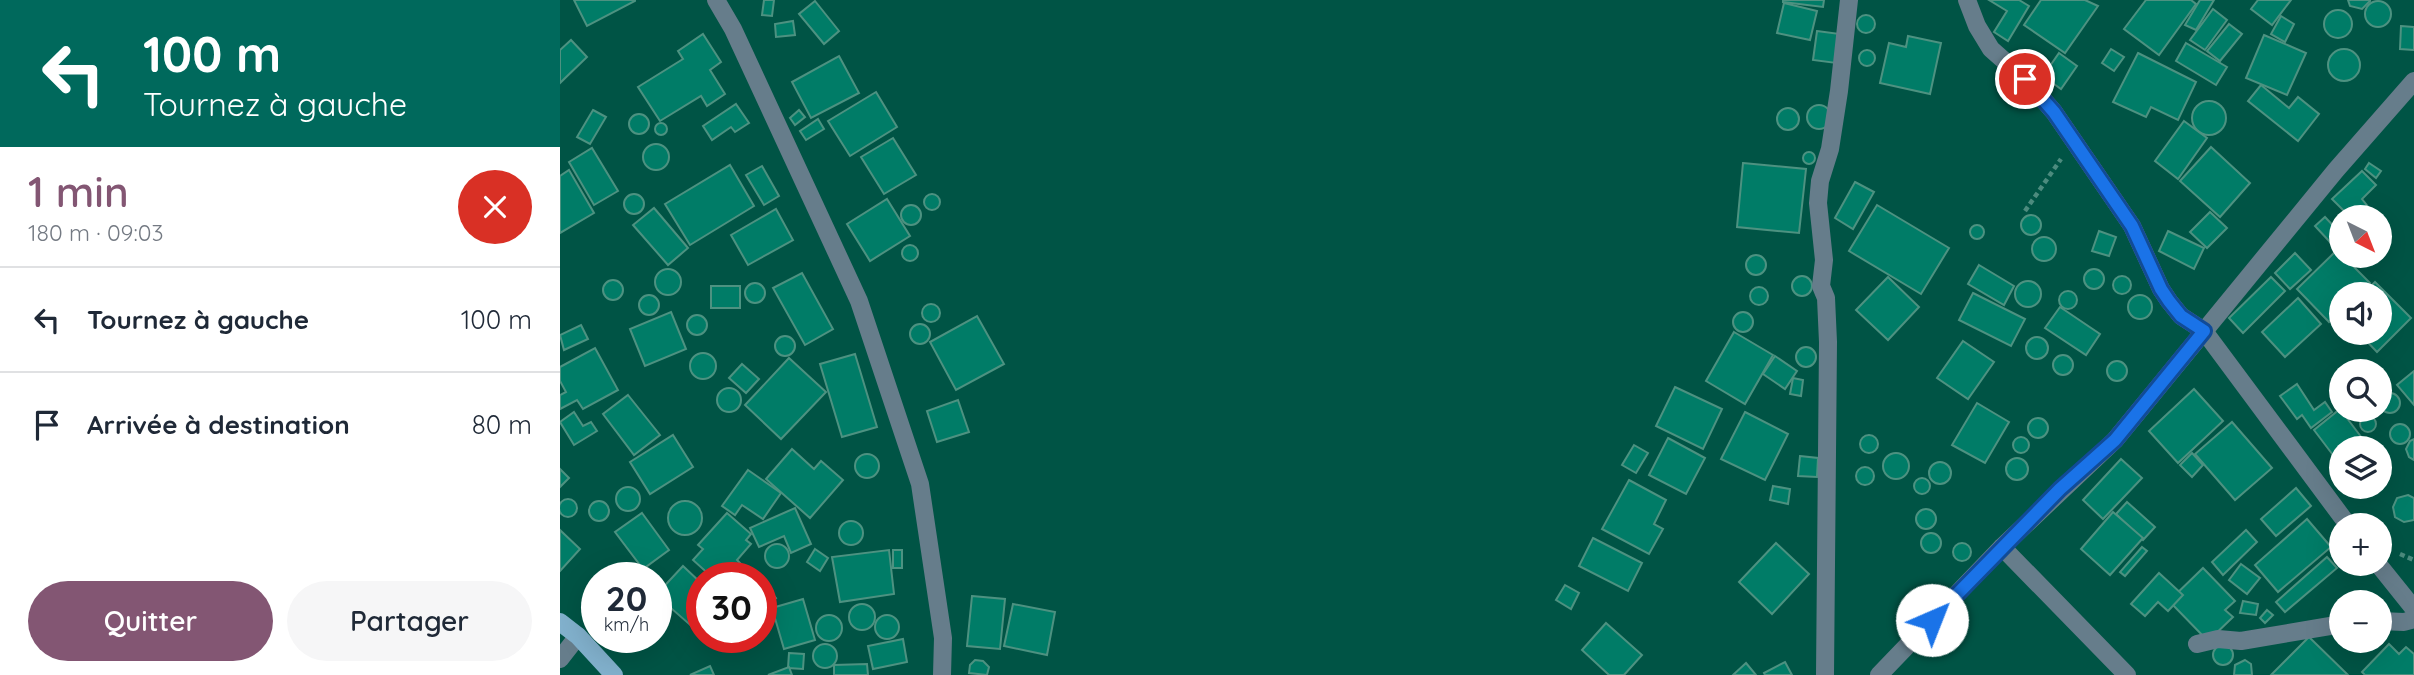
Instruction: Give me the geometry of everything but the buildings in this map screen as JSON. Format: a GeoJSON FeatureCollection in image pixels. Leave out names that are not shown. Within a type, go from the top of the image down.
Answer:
{"type":"FeatureCollection","features":[{"type":"Feature","properties":{"kind":"main road"},"geometry":{"type":"LineString","coordinates":[[560,622],[579,636],[614,675]]}},
{"type":"Feature","properties":{"kind":"street"},"geometry":{"type":"LineString","coordinates":[[716,0],[733,29],[859,301],[920,484],[943,638],[942,675]]}},
{"type":"Feature","properties":{"kind":"street"},"geometry":{"type":"LineString","coordinates":[[1825,675],[1828,342],[1826,298],[1821,286],[1824,260],[1818,203],[1839,91],[1849,0]]}},
{"type":"Feature","properties":{"kind":"street"},"geometry":{"type":"LineString","coordinates":[[1967,0],[1977,26],[1992,49],[2033,87],[2054,112],[2132,226],[2165,295],[2181,316],[2204,331],[2339,513]]}},
{"type":"Feature","properties":{"kind":"street"},"geometry":{"type":"LineString","coordinates":[[1879,675],[2002,547],[2115,440],[2336,170],[2414,81]]}},
{"type":"Feature","properties":{"kind":"street"},"geometry":{"type":"LineString","coordinates":[[2002,547],[2127,675]]}},
{"type":"Feature","properties":{"kind":"street"},"geometry":{"type":"LineString","coordinates":[[2388,576],[2414,609]]}},
{"type":"Feature","properties":{"kind":"street"},"geometry":{"type":"LineString","coordinates":[[2392,622],[2414,619]]}},
{"type":"Feature","properties":{"kind":"street"},"geometry":{"type":"LineString","coordinates":[[2197,644],[2218,639],[2241,641],[2329,626]]}},
{"type":"Feature","properties":{"kind":"street"},"geometry":{"type":"LineString","coordinates":[[560,659],[579,636]]}},
{"type":"Feature","properties":{"kind":"path"},"geometry":{"type":"LineString","coordinates":[[2025,211],[2075,143]]}},
{"type":"Feature","properties":{"kind":"route"},"geometry":{"type":"LineString","coordinates":[[1932,620],[2060,489],[2115,440],[2204,331],[2181,316],[2169,301],[2132,226],[2054,112],[2025,79]]}}]}
